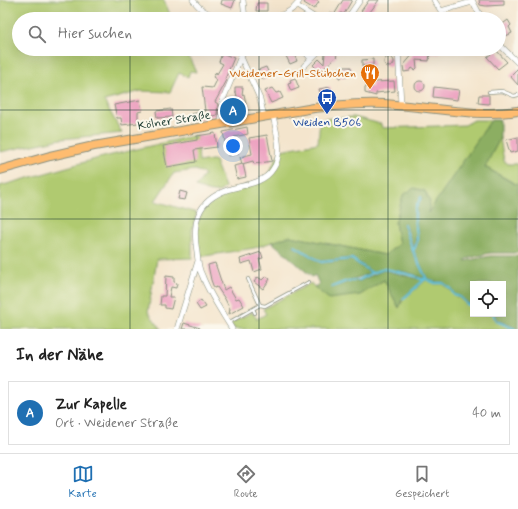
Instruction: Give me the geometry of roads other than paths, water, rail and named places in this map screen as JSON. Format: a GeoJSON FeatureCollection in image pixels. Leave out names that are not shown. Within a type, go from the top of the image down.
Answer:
{"type":"FeatureCollection","features":[{"type":"Feature","properties":{"kind":"main road","name":"Kölner Straße"},"geometry":{"type":"LineString","coordinates":[[0,170],[94,146],[314,108],[350,104],[402,105],[470,114],[518,111]]}},
{"type":"Feature","properties":{"kind":"street"},"geometry":{"type":"LineString","coordinates":[[193,0],[200,9],[205,12]]}},
{"type":"Feature","properties":{"kind":"street"},"geometry":{"type":"LineString","coordinates":[[243,0],[244,12]]}},
{"type":"Feature","properties":{"kind":"street"},"geometry":{"type":"LineString","coordinates":[[288,12],[297,6],[300,0]]}},
{"type":"Feature","properties":{"kind":"street"},"geometry":{"type":"LineString","coordinates":[[351,12],[360,0]]}},
{"type":"Feature","properties":{"kind":"street"},"geometry":{"type":"LineString","coordinates":[[434,0],[441,11],[472,1],[478,12]]}},
{"type":"Feature","properties":{"kind":"street"},"geometry":{"type":"LineString","coordinates":[[297,6],[306,12]]}},
{"type":"Feature","properties":{"kind":"street"},"geometry":{"type":"LineString","coordinates":[[506,51],[518,63]]}},
{"type":"Feature","properties":{"kind":"street"},"geometry":{"type":"LineString","coordinates":[[304,66],[314,56]]}},
{"type":"Feature","properties":{"kind":"street"},"geometry":{"type":"LineString","coordinates":[[398,56],[402,105]]}},
{"type":"Feature","properties":{"kind":"street"},"geometry":{"type":"LineString","coordinates":[[241,57],[258,94],[264,117]]}},
{"type":"Feature","properties":{"kind":"street"},"geometry":{"type":"LineString","coordinates":[[221,125],[222,102],[241,57]]}},
{"type":"Feature","properties":{"kind":"street"},"geometry":{"type":"LineString","coordinates":[[232,329],[202,277],[194,230],[197,217],[205,205],[216,195],[257,181],[270,174],[274,168],[279,150],[273,115]]}},
{"type":"Feature","properties":{"kind":"street"},"geometry":{"type":"LineString","coordinates":[[177,329],[198,260]]}},
{"type":"Feature","properties":{"kind":"lane"},"geometry":{"type":"LineString","coordinates":[[489,92],[502,90],[510,95],[518,95]]}},
{"type":"Feature","properties":{"kind":"lane"},"geometry":{"type":"LineString","coordinates":[[248,279],[260,305]]}},
{"type":"Feature","properties":{"kind":"lane"},"geometry":{"type":"LineString","coordinates":[[228,323],[260,305],[265,306],[309,282]]}},
{"type":"Feature","properties":{"kind":"lane"},"geometry":{"type":"LineString","coordinates":[[253,309],[255,313]]}},
{"type":"Feature","properties":{"kind":"waterway"},"geometry":{"type":"LineString","coordinates":[[421,197],[415,210],[417,241],[413,251],[426,278]]}},
{"type":"Feature","properties":{"kind":"waterway"},"geometry":{"type":"LineString","coordinates":[[404,224],[413,251]]}},
{"type":"Feature","properties":{"kind":"waterway"},"geometry":{"type":"LineString","coordinates":[[295,246],[321,262],[352,259],[372,273],[384,269],[415,276],[420,279],[426,279],[435,283],[443,283],[450,288],[454,295],[460,297],[468,305],[470,305]]}},
{"type":"Feature","properties":{"kind":"waterway"},"geometry":{"type":"LineString","coordinates":[[332,287],[347,281],[359,280],[372,273]]}},
{"type":"Feature","properties":{"kind":"waterway"},"geometry":{"type":"LineString","coordinates":[[403,299],[425,279]]}},
{"type":"Feature","properties":{"kind":"waterway"},"geometry":{"type":"LineString","coordinates":[[494,317],[496,321],[515,329]]}},
{"type":"Feature","properties":{"kind":"place","name":"Weidener-Grill-Stübchen"},"geometry":{"type":"Point","coordinates":[370,90]}},
{"type":"Feature","properties":{"kind":"place","name":"Zur Kapelle"},"geometry":{"type":"Point","coordinates":[233,111]}},
{"type":"Feature","properties":{"kind":"place","name":"Weiden B506"},"geometry":{"type":"Point","coordinates":[327,115]}}]}
